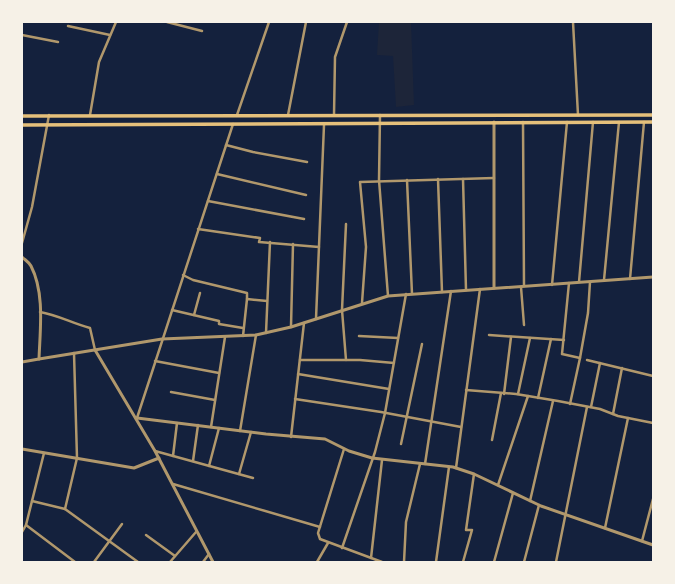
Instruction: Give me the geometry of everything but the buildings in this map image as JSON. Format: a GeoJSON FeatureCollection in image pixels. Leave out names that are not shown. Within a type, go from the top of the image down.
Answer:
{"type":"FeatureCollection","features":[{"type":"Feature","properties":{"kind":"main road"},"geometry":{"type":"LineString","coordinates":[[22,116],[653,115]]}},
{"type":"Feature","properties":{"kind":"main road"},"geometry":{"type":"LineString","coordinates":[[22,125],[380,125],[494,122],[653,122]]}},
{"type":"Feature","properties":{"kind":"street"},"geometry":{"type":"LineString","coordinates":[[90,115],[99,62],[116,22]]}},
{"type":"Feature","properties":{"kind":"street"},"geometry":{"type":"LineString","coordinates":[[167,22],[202,31]]}},
{"type":"Feature","properties":{"kind":"street"},"geometry":{"type":"LineString","coordinates":[[237,115],[269,22]]}},
{"type":"Feature","properties":{"kind":"street"},"geometry":{"type":"LineString","coordinates":[[288,115],[306,22]]}},
{"type":"Feature","properties":{"kind":"street"},"geometry":{"type":"LineString","coordinates":[[334,115],[335,57],[347,22]]}},
{"type":"Feature","properties":{"kind":"street"},"geometry":{"type":"LineString","coordinates":[[573,22],[578,115]]}},
{"type":"Feature","properties":{"kind":"street"},"geometry":{"type":"LineString","coordinates":[[68,26],[110,35]]}},
{"type":"Feature","properties":{"kind":"street"},"geometry":{"type":"LineString","coordinates":[[22,35],[58,42]]}},
{"type":"Feature","properties":{"kind":"street"},"geometry":{"type":"LineString","coordinates":[[22,243],[49,125],[49,115]]}},
{"type":"Feature","properties":{"kind":"street"},"geometry":{"type":"LineString","coordinates":[[380,115],[379,180],[388,296]]}},
{"type":"Feature","properties":{"kind":"street"},"geometry":{"type":"LineString","coordinates":[[494,122],[494,288]]}},
{"type":"Feature","properties":{"kind":"street"},"geometry":{"type":"LineString","coordinates":[[523,122],[524,325]]}},
{"type":"Feature","properties":{"kind":"street"},"geometry":{"type":"LineString","coordinates":[[552,285],[566,122]]}},
{"type":"Feature","properties":{"kind":"street"},"geometry":{"type":"LineString","coordinates":[[578,283],[593,122]]}},
{"type":"Feature","properties":{"kind":"street"},"geometry":{"type":"LineString","coordinates":[[604,281],[619,122]]}},
{"type":"Feature","properties":{"kind":"street"},"geometry":{"type":"LineString","coordinates":[[630,279],[644,122]]}},
{"type":"Feature","properties":{"kind":"street"},"geometry":{"type":"LineString","coordinates":[[137,418],[233,124]]}},
{"type":"Feature","properties":{"kind":"street"},"geometry":{"type":"LineString","coordinates":[[316,319],[324,124]]}},
{"type":"Feature","properties":{"kind":"street"},"geometry":{"type":"LineString","coordinates":[[226,145],[253,152],[307,162]]}},
{"type":"Feature","properties":{"kind":"street"},"geometry":{"type":"LineString","coordinates":[[217,174],[306,195]]}},
{"type":"Feature","properties":{"kind":"street"},"geometry":{"type":"LineString","coordinates":[[362,303],[366,247],[360,182],[379,180],[494,178]]}},
{"type":"Feature","properties":{"kind":"street"},"geometry":{"type":"LineString","coordinates":[[438,179],[442,292]]}},
{"type":"Feature","properties":{"kind":"street"},"geometry":{"type":"LineString","coordinates":[[463,179],[466,290]]}},
{"type":"Feature","properties":{"kind":"street"},"geometry":{"type":"LineString","coordinates":[[407,180],[412,294]]}},
{"type":"Feature","properties":{"kind":"street"},"geometry":{"type":"LineString","coordinates":[[208,201],[304,219]]}},
{"type":"Feature","properties":{"kind":"street"},"geometry":{"type":"LineString","coordinates":[[346,224],[342,310],[346,360]]}},
{"type":"Feature","properties":{"kind":"street"},"geometry":{"type":"LineString","coordinates":[[198,229],[260,238],[260,242],[319,247]]}},
{"type":"Feature","properties":{"kind":"street"},"geometry":{"type":"LineString","coordinates":[[266,333],[270,242]]}},
{"type":"Feature","properties":{"kind":"street"},"geometry":{"type":"LineString","coordinates":[[290,327],[293,244]]}},
{"type":"Feature","properties":{"kind":"street"},"geometry":{"type":"LineString","coordinates":[[22,257],[31,264],[37,286],[40,312],[39,359]]}},
{"type":"Feature","properties":{"kind":"street"},"geometry":{"type":"LineString","coordinates":[[183,275],[193,280],[247,293],[243,337]]}},
{"type":"Feature","properties":{"kind":"street"},"geometry":{"type":"LineString","coordinates":[[22,362],[162,339],[243,337],[256,335],[304,323],[362,303],[388,296],[653,277]]}},
{"type":"Feature","properties":{"kind":"street"},"geometry":{"type":"LineString","coordinates":[[570,404],[588,313],[590,282]]}},
{"type":"Feature","properties":{"kind":"street"},"geometry":{"type":"LineString","coordinates":[[569,284],[562,354],[580,358]]}},
{"type":"Feature","properties":{"kind":"street"},"geometry":{"type":"LineString","coordinates":[[456,468],[480,289]]}},
{"type":"Feature","properties":{"kind":"street"},"geometry":{"type":"LineString","coordinates":[[425,464],[451,291]]}},
{"type":"Feature","properties":{"kind":"street"},"geometry":{"type":"LineString","coordinates":[[194,315],[200,293]]}},
{"type":"Feature","properties":{"kind":"street"},"geometry":{"type":"LineString","coordinates":[[342,548],[375,452],[385,413],[406,294]]}},
{"type":"Feature","properties":{"kind":"street"},"geometry":{"type":"LineString","coordinates":[[247,299],[267,301]]}},
{"type":"Feature","properties":{"kind":"street"},"geometry":{"type":"LineString","coordinates":[[172,310],[219,320],[219,324],[243,328]]}},
{"type":"Feature","properties":{"kind":"street"},"geometry":{"type":"LineString","coordinates":[[40,312],[55,315],[69,323],[90,328],[95,350],[137,418],[213,562]]}},
{"type":"Feature","properties":{"kind":"street"},"geometry":{"type":"LineString","coordinates":[[291,436],[304,323]]}},
{"type":"Feature","properties":{"kind":"street"},"geometry":{"type":"LineString","coordinates":[[240,431],[256,335]]}},
{"type":"Feature","properties":{"kind":"street"},"geometry":{"type":"LineString","coordinates":[[489,335],[564,340]]}},
{"type":"Feature","properties":{"kind":"street"},"geometry":{"type":"LineString","coordinates":[[359,336],[398,338]]}},
{"type":"Feature","properties":{"kind":"street"},"geometry":{"type":"LineString","coordinates":[[211,426],[225,337]]}},
{"type":"Feature","properties":{"kind":"street"},"geometry":{"type":"LineString","coordinates":[[492,440],[502,393],[510,337]]}},
{"type":"Feature","properties":{"kind":"street"},"geometry":{"type":"LineString","coordinates":[[518,394],[530,338]]}},
{"type":"Feature","properties":{"kind":"street"},"geometry":{"type":"LineString","coordinates":[[538,398],[551,339]]}},
{"type":"Feature","properties":{"kind":"street"},"geometry":{"type":"LineString","coordinates":[[401,444],[422,344]]}},
{"type":"Feature","properties":{"kind":"street"},"geometry":{"type":"LineString","coordinates":[[65,509],[76,458],[74,353]]}},
{"type":"Feature","properties":{"kind":"street"},"geometry":{"type":"LineString","coordinates":[[300,360],[346,360],[394,363]]}},
{"type":"Feature","properties":{"kind":"street"},"geometry":{"type":"LineString","coordinates":[[587,360],[653,376]]}},
{"type":"Feature","properties":{"kind":"street"},"geometry":{"type":"LineString","coordinates":[[155,361],[219,373]]}},
{"type":"Feature","properties":{"kind":"street"},"geometry":{"type":"LineString","coordinates":[[591,407],[600,363]]}},
{"type":"Feature","properties":{"kind":"street"},"geometry":{"type":"LineString","coordinates":[[613,414],[622,368]]}},
{"type":"Feature","properties":{"kind":"street"},"geometry":{"type":"LineString","coordinates":[[298,374],[389,389]]}},
{"type":"Feature","properties":{"kind":"street"},"geometry":{"type":"LineString","coordinates":[[466,390],[518,394],[553,400],[591,407],[653,424]]}},
{"type":"Feature","properties":{"kind":"street"},"geometry":{"type":"LineString","coordinates":[[171,392],[215,400]]}},
{"type":"Feature","properties":{"kind":"street"},"geometry":{"type":"LineString","coordinates":[[498,486],[528,396]]}},
{"type":"Feature","properties":{"kind":"street"},"geometry":{"type":"LineString","coordinates":[[295,399],[461,427]]}},
{"type":"Feature","properties":{"kind":"street"},"geometry":{"type":"LineString","coordinates":[[530,501],[553,400]]}},
{"type":"Feature","properties":{"kind":"street"},"geometry":{"type":"LineString","coordinates":[[556,562],[587,407]]}},
{"type":"Feature","properties":{"kind":"street"},"geometry":{"type":"LineString","coordinates":[[137,418],[211,426],[240,431],[324,439],[344,449],[372,458],[456,468],[474,474],[539,505],[653,545]]}},
{"type":"Feature","properties":{"kind":"street"},"geometry":{"type":"LineString","coordinates":[[605,528],[628,418]]}},
{"type":"Feature","properties":{"kind":"street"},"geometry":{"type":"LineString","coordinates":[[173,456],[178,422]]}},
{"type":"Feature","properties":{"kind":"street"},"geometry":{"type":"LineString","coordinates":[[193,462],[198,425]]}},
{"type":"Feature","properties":{"kind":"street"},"geometry":{"type":"LineString","coordinates":[[209,466],[219,428]]}},
{"type":"Feature","properties":{"kind":"street"},"geometry":{"type":"LineString","coordinates":[[239,474],[251,432]]}},
{"type":"Feature","properties":{"kind":"street"},"geometry":{"type":"LineString","coordinates":[[22,449],[134,468],[159,458]]}},
{"type":"Feature","properties":{"kind":"street"},"geometry":{"type":"LineString","coordinates":[[344,449],[318,533],[320,539],[382,562]]}},
{"type":"Feature","properties":{"kind":"street"},"geometry":{"type":"LineString","coordinates":[[155,451],[253,478]]}},
{"type":"Feature","properties":{"kind":"street"},"geometry":{"type":"LineString","coordinates":[[22,532],[26,525],[44,452]]}},
{"type":"Feature","properties":{"kind":"street"},"geometry":{"type":"LineString","coordinates":[[371,558],[382,460]]}},
{"type":"Feature","properties":{"kind":"street"},"geometry":{"type":"LineString","coordinates":[[404,562],[406,522],[420,464]]}},
{"type":"Feature","properties":{"kind":"street"},"geometry":{"type":"LineString","coordinates":[[436,562],[449,467]]}},
{"type":"Feature","properties":{"kind":"street"},"geometry":{"type":"LineString","coordinates":[[463,562],[472,530],[466,530],[474,474]]}},
{"type":"Feature","properties":{"kind":"street"},"geometry":{"type":"LineString","coordinates":[[173,484],[320,527]]}},
{"type":"Feature","properties":{"kind":"street"},"geometry":{"type":"LineString","coordinates":[[494,562],[513,493]]}},
{"type":"Feature","properties":{"kind":"street"},"geometry":{"type":"LineString","coordinates":[[642,541],[653,499]]}},
{"type":"Feature","properties":{"kind":"street"},"geometry":{"type":"LineString","coordinates":[[32,501],[65,509],[138,562]]}},
{"type":"Feature","properties":{"kind":"street"},"geometry":{"type":"LineString","coordinates":[[524,562],[539,505]]}},
{"type":"Feature","properties":{"kind":"street"},"geometry":{"type":"LineString","coordinates":[[94,562],[122,524]]}},
{"type":"Feature","properties":{"kind":"street"},"geometry":{"type":"LineString","coordinates":[[26,525],[75,562]]}},
{"type":"Feature","properties":{"kind":"street"},"geometry":{"type":"LineString","coordinates":[[170,562],[196,532]]}},
{"type":"Feature","properties":{"kind":"street"},"geometry":{"type":"LineString","coordinates":[[146,535],[175,556]]}},
{"type":"Feature","properties":{"kind":"street"},"geometry":{"type":"LineString","coordinates":[[317,562],[328,543]]}},
{"type":"Feature","properties":{"kind":"street"},"geometry":{"type":"LineString","coordinates":[[203,562],[209,554]]}},
{"type":"Feature","properties":{"kind":"shaded area"},"geometry":{"type":"Polygon","coordinates":[[[379,22],[411,22],[414,105],[396,107],[393,56],[377,55],[379,22]]]}}]}
